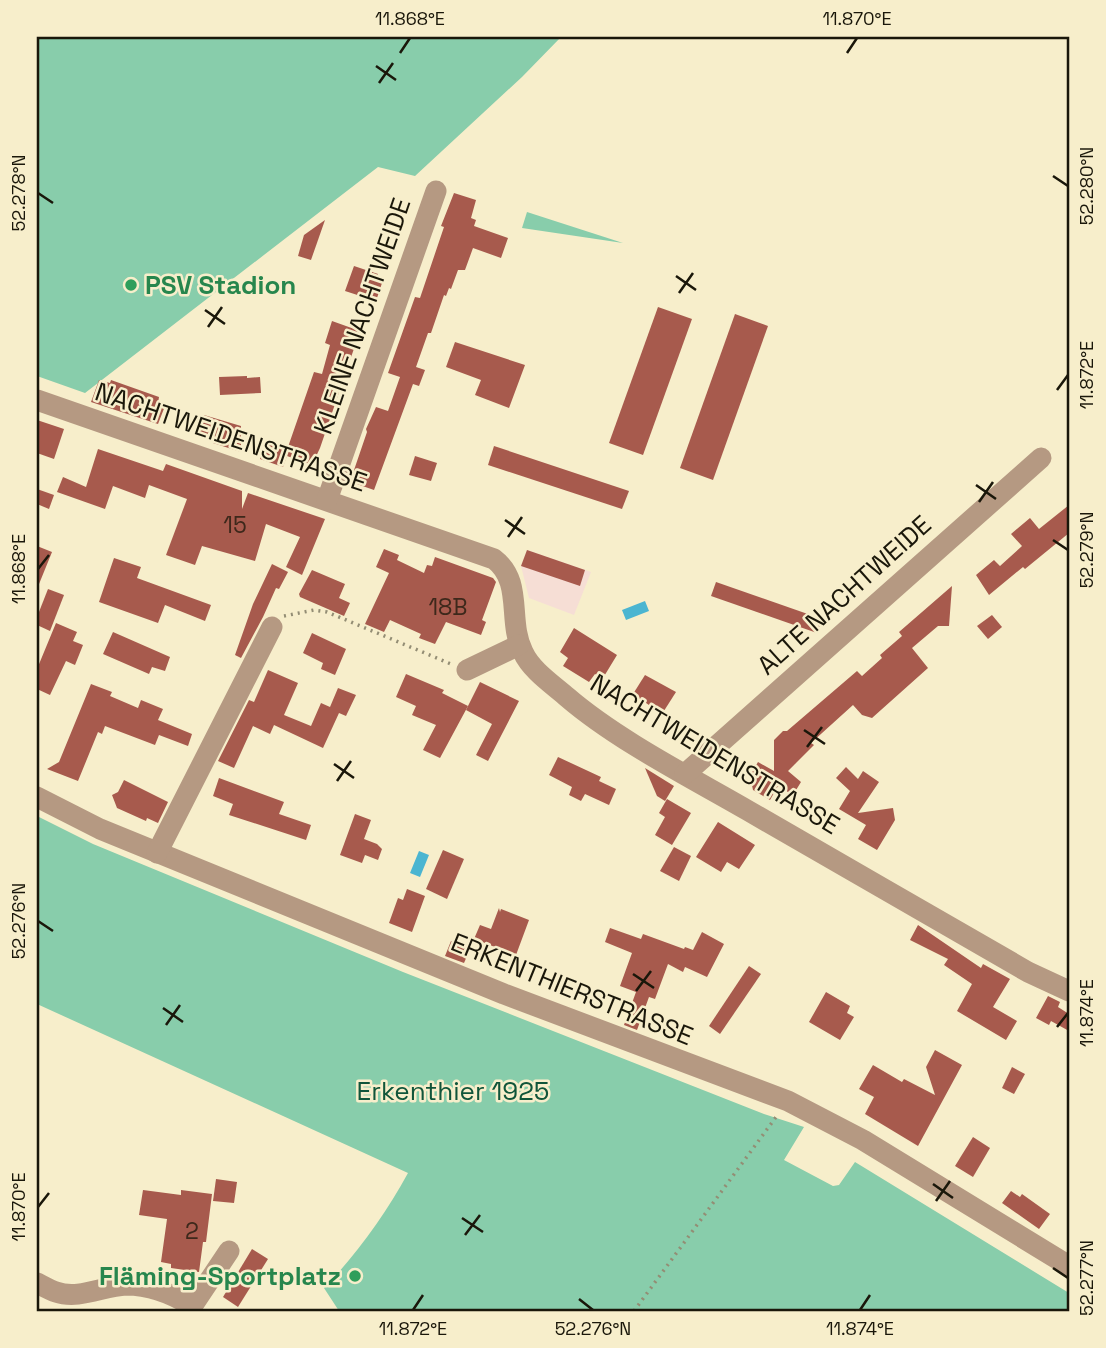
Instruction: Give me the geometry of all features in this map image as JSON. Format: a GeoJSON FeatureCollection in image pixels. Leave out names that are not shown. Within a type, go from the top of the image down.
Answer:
{"type":"FeatureCollection","features":[{"type":"Feature","properties":{"kind":"street","name":"KLEINE NACHTWEIDE"},"geometry":{"type":"LineString","coordinates":[[327,500],[436,191]]}},
{"type":"Feature","properties":{"kind":"street","name":"NACHTWEIDENSTRASSE"},"geometry":{"type":"LineString","coordinates":[[37,400],[494,559],[506,571],[513,588],[519,645],[533,666],[593,717],[685,774],[1028,972],[1069,992]]}},
{"type":"Feature","properties":{"kind":"street","name":"ALTE NACHTWEIDE"},"geometry":{"type":"LineString","coordinates":[[685,774],[1041,458]]}},
{"type":"Feature","properties":{"kind":"street"},"geometry":{"type":"LineString","coordinates":[[158,853],[272,627]]}},
{"type":"Feature","properties":{"kind":"street"},"geometry":{"type":"LineString","coordinates":[[467,670],[519,645]]}},
{"type":"Feature","properties":{"kind":"street","name":"ERKENTHIERSTRASSE"},"geometry":{"type":"LineString","coordinates":[[37,797],[87,823],[158,853],[516,999],[788,1101],[875,1147],[1069,1266]]}},
{"type":"Feature","properties":{"kind":"street"},"geometry":{"type":"LineString","coordinates":[[37,1283],[56,1293],[68,1294],[124,1285],[150,1287],[178,1298],[191,1309],[229,1251]]}},
{"type":"Feature","properties":{"kind":"path"},"geometry":{"type":"LineString","coordinates":[[272,627],[285,616],[302,611],[327,612],[467,670]]}},
{"type":"Feature","properties":{"kind":"path"},"geometry":{"type":"LineString","coordinates":[[634,1311],[788,1101]]}},
{"type":"Feature","properties":{"kind":"shaded area"},"geometry":{"type":"Polygon","coordinates":[[[527,550],[591,572],[574,615],[529,598],[521,566],[527,550]]]}},
{"type":"Feature","properties":{"kind":"green space","name":"PSV Stadion"},"geometry":{"type":"Polygon","coordinates":[[[37,37],[561,37],[415,176],[378,167],[85,393],[37,376],[37,37]]]}},
{"type":"Feature","properties":{"kind":"green space"},"geometry":{"type":"Polygon","coordinates":[[[527,212],[623,243],[522,228],[527,212]]]}},
{"type":"Feature","properties":{"kind":"green space","name":"Erkenthier 1925"},"geometry":{"type":"Polygon","coordinates":[[[37,816],[93,844],[403,972],[764,1114],[804,1127],[784,1160],[833,1186],[839,1185],[855,1162],[1069,1293],[1069,1311],[339,1311],[324,1288],[370,1234],[408,1173],[37,1004],[37,816]]]}},
{"type":"Feature","properties":{"kind":"water"},"geometry":{"type":"Polygon","coordinates":[[[645,601],[649,611],[626,620],[622,610],[645,601]]]}},
{"type":"Feature","properties":{"kind":"water"},"geometry":{"type":"Polygon","coordinates":[[[419,851],[429,855],[420,877],[410,873],[419,851]]]}},
{"type":"Feature","properties":{"kind":"building"},"geometry":{"type":"Polygon","coordinates":[[[454,193],[476,200],[471,218],[476,220],[474,226],[508,238],[501,258],[473,248],[465,270],[458,270],[451,289],[444,295],[416,367],[425,370],[419,386],[413,384],[374,490],[351,482],[353,473],[366,429],[376,407],[388,411],[400,377],[388,373],[415,297],[420,298],[444,227],[441,226],[454,193]]]}},
{"type":"Feature","properties":{"kind":"building"},"geometry":{"type":"Polygon","coordinates":[[[325,220],[311,260],[298,256],[304,235],[325,220]]]}},
{"type":"Feature","properties":{"kind":"building"},"geometry":{"type":"Polygon","coordinates":[[[354,266],[378,274],[377,278],[383,280],[376,301],[345,291],[354,266]]]}},
{"type":"Feature","properties":{"kind":"building"},"geometry":{"type":"Polygon","coordinates":[[[658,307],[692,319],[643,455],[609,443],[658,307]]]}},
{"type":"Feature","properties":{"kind":"building"},"geometry":{"type":"Polygon","coordinates":[[[735,314],[768,326],[713,480],[680,468],[735,314]]]}},
{"type":"Feature","properties":{"kind":"building"},"geometry":{"type":"Polygon","coordinates":[[[332,321],[360,331],[312,465],[287,456],[283,467],[260,459],[267,439],[288,447],[314,372],[322,374],[330,345],[325,343],[332,321]]]}},
{"type":"Feature","properties":{"kind":"building"},"geometry":{"type":"Polygon","coordinates":[[[455,342],[525,365],[509,408],[475,395],[481,380],[446,367],[455,342]]]}},
{"type":"Feature","properties":{"kind":"building"},"geometry":{"type":"Polygon","coordinates":[[[219,377],[260,377],[261,393],[220,395],[219,377]]]}},
{"type":"Feature","properties":{"kind":"building"},"geometry":{"type":"Polygon","coordinates":[[[99,380],[110,383],[111,380],[159,397],[158,403],[165,406],[158,424],[91,402],[99,380]]]}},
{"type":"Feature","properties":{"kind":"building"},"geometry":{"type":"Polygon","coordinates":[[[204,415],[241,426],[241,452],[198,436],[204,415]]]}},
{"type":"Feature","properties":{"kind":"building"},"geometry":{"type":"Polygon","coordinates":[[[37,420],[64,429],[54,459],[37,453],[37,420]]]}},
{"type":"Feature","properties":{"kind":"building"},"geometry":{"type":"Polygon","coordinates":[[[494,446],[629,491],[622,509],[488,465],[494,446]]]}},
{"type":"Feature","properties":{"kind":"building"},"geometry":{"type":"Polygon","coordinates":[[[98,449],[163,471],[166,464],[242,491],[242,509],[248,493],[325,519],[302,575],[286,567],[300,537],[266,524],[255,561],[202,546],[195,565],[166,555],[187,499],[149,485],[145,498],[113,486],[105,509],[57,492],[63,477],[86,487],[98,449]]]}},
{"type":"Feature","properties":{"kind":"building"},"geometry":{"type":"Polygon","coordinates":[[[415,456],[437,463],[431,481],[409,475],[415,456]]]}},
{"type":"Feature","properties":{"kind":"building"},"geometry":{"type":"Polygon","coordinates":[[[37,489],[54,495],[49,509],[37,504],[37,489]]]}},
{"type":"Feature","properties":{"kind":"building"},"geometry":{"type":"Polygon","coordinates":[[[1069,505],[1069,533],[989,595],[976,575],[994,560],[1000,566],[1022,546],[1011,534],[1030,518],[1039,529],[1069,505]]]}},
{"type":"Feature","properties":{"kind":"building"},"geometry":{"type":"Polygon","coordinates":[[[37,546],[52,552],[37,589],[37,546]]]}},
{"type":"Feature","properties":{"kind":"building"},"geometry":{"type":"Polygon","coordinates":[[[384,549],[399,555],[397,560],[424,573],[427,565],[432,566],[435,557],[493,578],[496,582],[482,620],[486,622],[481,635],[446,622],[435,644],[419,638],[421,634],[390,620],[384,632],[365,624],[389,573],[376,567],[384,549]]]}},
{"type":"Feature","properties":{"kind":"building"},"geometry":{"type":"Polygon","coordinates":[[[527,550],[585,570],[580,586],[521,566],[527,550]]]}},
{"type":"Feature","properties":{"kind":"building"},"geometry":{"type":"Polygon","coordinates":[[[114,558],[141,567],[137,578],[211,605],[205,621],[165,605],[158,623],[99,602],[114,558]]]}},
{"type":"Feature","properties":{"kind":"building"},"geometry":{"type":"Polygon","coordinates":[[[272,564],[288,572],[279,589],[276,588],[241,658],[235,655],[253,604],[272,564]]]}},
{"type":"Feature","properties":{"kind":"building"},"geometry":{"type":"Polygon","coordinates":[[[312,570],[345,584],[339,598],[350,603],[344,616],[300,597],[299,594],[312,570]]]}},
{"type":"Feature","properties":{"kind":"building"},"geometry":{"type":"Polygon","coordinates":[[[716,582],[822,619],[817,633],[711,596],[716,582]]]}},
{"type":"Feature","properties":{"kind":"building"},"geometry":{"type":"Polygon","coordinates":[[[952,586],[949,626],[938,626],[912,648],[928,668],[872,718],[862,715],[853,705],[811,743],[814,745],[788,771],[801,782],[793,795],[778,786],[770,800],[753,790],[750,776],[758,762],[774,771],[774,740],[857,671],[862,676],[882,658],[880,655],[902,636],[899,632],[952,586]]]}},
{"type":"Feature","properties":{"kind":"building"},"geometry":{"type":"Polygon","coordinates":[[[48,589],[64,595],[50,631],[37,625],[37,617],[48,589]]]}},
{"type":"Feature","properties":{"kind":"building"},"geometry":{"type":"Polygon","coordinates":[[[992,615],[1002,627],[988,639],[977,626],[992,615]]]}},
{"type":"Feature","properties":{"kind":"building"},"geometry":{"type":"Polygon","coordinates":[[[56,623],[77,632],[73,641],[83,645],[75,665],[66,661],[50,695],[37,689],[37,669],[56,623]]]}},
{"type":"Feature","properties":{"kind":"building"},"geometry":{"type":"Polygon","coordinates":[[[574,628],[617,655],[603,678],[595,674],[589,682],[563,666],[568,658],[560,652],[574,628]]]}},
{"type":"Feature","properties":{"kind":"building"},"geometry":{"type":"Polygon","coordinates":[[[113,632],[170,657],[165,671],[152,667],[149,674],[103,654],[113,632]]]}},
{"type":"Feature","properties":{"kind":"building"},"geometry":{"type":"Polygon","coordinates":[[[312,633],[346,649],[335,675],[321,669],[323,663],[303,653],[312,633]]]}},
{"type":"Feature","properties":{"kind":"building"},"geometry":{"type":"Polygon","coordinates":[[[268,670],[298,683],[284,715],[311,726],[321,703],[330,707],[338,688],[356,695],[346,716],[339,713],[323,748],[274,725],[270,734],[253,726],[234,768],[218,761],[249,700],[254,702],[268,670]]]}},
{"type":"Feature","properties":{"kind":"building"},"geometry":{"type":"Polygon","coordinates":[[[406,674],[444,690],[442,693],[468,706],[440,758],[423,750],[436,725],[412,715],[416,706],[396,697],[406,674]]]}},
{"type":"Feature","properties":{"kind":"building"},"geometry":{"type":"Polygon","coordinates":[[[645,675],[676,692],[662,714],[633,694],[645,675]]]}},
{"type":"Feature","properties":{"kind":"building"},"geometry":{"type":"Polygon","coordinates":[[[480,682],[519,701],[488,761],[476,755],[492,724],[466,710],[480,682]]]}},
{"type":"Feature","properties":{"kind":"building"},"geometry":{"type":"Polygon","coordinates":[[[91,684],[112,692],[110,696],[138,708],[141,700],[163,709],[158,720],[192,734],[188,746],[159,735],[155,745],[105,726],[102,734],[98,732],[78,781],[47,769],[59,762],[91,684]]]}},
{"type":"Feature","properties":{"kind":"building"},"geometry":{"type":"Polygon","coordinates":[[[558,757],[601,777],[599,781],[616,789],[609,805],[585,794],[581,801],[569,795],[572,787],[549,775],[558,757]]]}},
{"type":"Feature","properties":{"kind":"building"},"geometry":{"type":"Polygon","coordinates":[[[846,767],[858,779],[863,771],[879,782],[858,813],[893,808],[895,820],[877,850],[858,839],[866,825],[839,809],[850,791],[836,778],[846,767]]]}},
{"type":"Feature","properties":{"kind":"building"},"geometry":{"type":"Polygon","coordinates":[[[645,768],[674,786],[665,801],[657,796],[645,768]]]}},
{"type":"Feature","properties":{"kind":"building"},"geometry":{"type":"Polygon","coordinates":[[[219,778],[284,802],[279,814],[311,825],[306,840],[229,815],[233,804],[213,796],[219,778]]]}},
{"type":"Feature","properties":{"kind":"building"},"geometry":{"type":"Polygon","coordinates":[[[124,780],[168,802],[158,823],[147,818],[146,821],[117,808],[112,795],[118,792],[124,780]]]}},
{"type":"Feature","properties":{"kind":"building"},"geometry":{"type":"Polygon","coordinates":[[[667,799],[691,813],[672,845],[655,835],[665,817],[659,813],[667,799]]]}},
{"type":"Feature","properties":{"kind":"building"},"geometry":{"type":"Polygon","coordinates":[[[355,814],[371,820],[364,839],[382,849],[378,860],[365,855],[362,863],[340,855],[355,814]]]}},
{"type":"Feature","properties":{"kind":"building"},"geometry":{"type":"Polygon","coordinates":[[[718,822],[755,845],[739,869],[727,862],[721,872],[696,857],[718,822]]]}},
{"type":"Feature","properties":{"kind":"building"},"geometry":{"type":"Polygon","coordinates":[[[674,847],[691,856],[679,881],[660,871],[674,847]]]}},
{"type":"Feature","properties":{"kind":"building"},"geometry":{"type":"Polygon","coordinates":[[[443,850],[464,859],[447,899],[426,889],[443,850]]]}},
{"type":"Feature","properties":{"kind":"building"},"geometry":{"type":"Polygon","coordinates":[[[407,889],[425,896],[412,932],[389,923],[398,898],[403,900],[407,889]]]}},
{"type":"Feature","properties":{"kind":"building"},"geometry":{"type":"Polygon","coordinates":[[[499,908],[500,912],[501,909],[529,920],[516,955],[474,939],[480,925],[491,929],[499,908]]]}},
{"type":"Feature","properties":{"kind":"building"},"geometry":{"type":"Polygon","coordinates":[[[918,925],[981,968],[983,964],[1010,979],[993,1007],[1017,1021],[1006,1040],[957,1011],[972,984],[944,965],[948,959],[910,940],[918,925]]]}},
{"type":"Feature","properties":{"kind":"building"},"geometry":{"type":"Polygon","coordinates":[[[610,928],[641,939],[643,934],[684,949],[693,950],[702,932],[724,944],[707,977],[685,967],[683,972],[668,964],[655,999],[649,997],[637,1030],[624,1025],[636,992],[620,986],[632,953],[605,942],[610,928]]]}},
{"type":"Feature","properties":{"kind":"building"},"geometry":{"type":"Polygon","coordinates":[[[451,941],[470,949],[464,963],[445,956],[451,941]]]}},
{"type":"Feature","properties":{"kind":"building"},"geometry":{"type":"Polygon","coordinates":[[[749,966],[761,974],[720,1034],[709,1026],[749,966]]]}},
{"type":"Feature","properties":{"kind":"building"},"geometry":{"type":"Polygon","coordinates":[[[826,992],[850,1006],[847,1013],[854,1017],[840,1040],[809,1022],[826,992]]]}},
{"type":"Feature","properties":{"kind":"building"},"geometry":{"type":"Polygon","coordinates":[[[1048,996],[1060,1002],[1058,1007],[1069,1014],[1069,1031],[1051,1021],[1049,1025],[1036,1018],[1048,996]]]}},
{"type":"Feature","properties":{"kind":"building"},"geometry":{"type":"Polygon","coordinates":[[[935,1050],[962,1065],[918,1146],[865,1114],[874,1097],[859,1089],[873,1065],[902,1082],[904,1079],[935,1095],[926,1067],[935,1050]]]}},
{"type":"Feature","properties":{"kind":"building"},"geometry":{"type":"Polygon","coordinates":[[[1012,1067],[1025,1074],[1014,1094],[1002,1088],[1012,1067]]]}},
{"type":"Feature","properties":{"kind":"building"},"geometry":{"type":"Polygon","coordinates":[[[973,1137],[990,1148],[973,1177],[955,1166],[973,1137]]]}},
{"type":"Feature","properties":{"kind":"building"},"geometry":{"type":"Polygon","coordinates":[[[216,1179],[237,1182],[234,1203],[213,1201],[216,1179]]]}},
{"type":"Feature","properties":{"kind":"building"},"geometry":{"type":"Polygon","coordinates":[[[143,1190],[181,1195],[181,1190],[212,1194],[199,1272],[171,1268],[171,1264],[161,1262],[167,1219],[139,1215],[143,1190]]]}},
{"type":"Feature","properties":{"kind":"building"},"geometry":{"type":"Polygon","coordinates":[[[1011,1191],[1020,1197],[1022,1194],[1050,1214],[1039,1229],[1002,1203],[1011,1191]]]}},
{"type":"Feature","properties":{"kind":"building"},"geometry":{"type":"Polygon","coordinates":[[[252,1249],[268,1259],[238,1307],[223,1297],[252,1249]]]}},
{"type":"Feature","properties":{"kind":"place","name":"PSV Stadion"},"geometry":{"type":"Point","coordinates":[131,285]}},
{"type":"Feature","properties":{"kind":"place","name":"Fläming-Sportplatz"},"geometry":{"type":"Point","coordinates":[355,1276]}}]}
